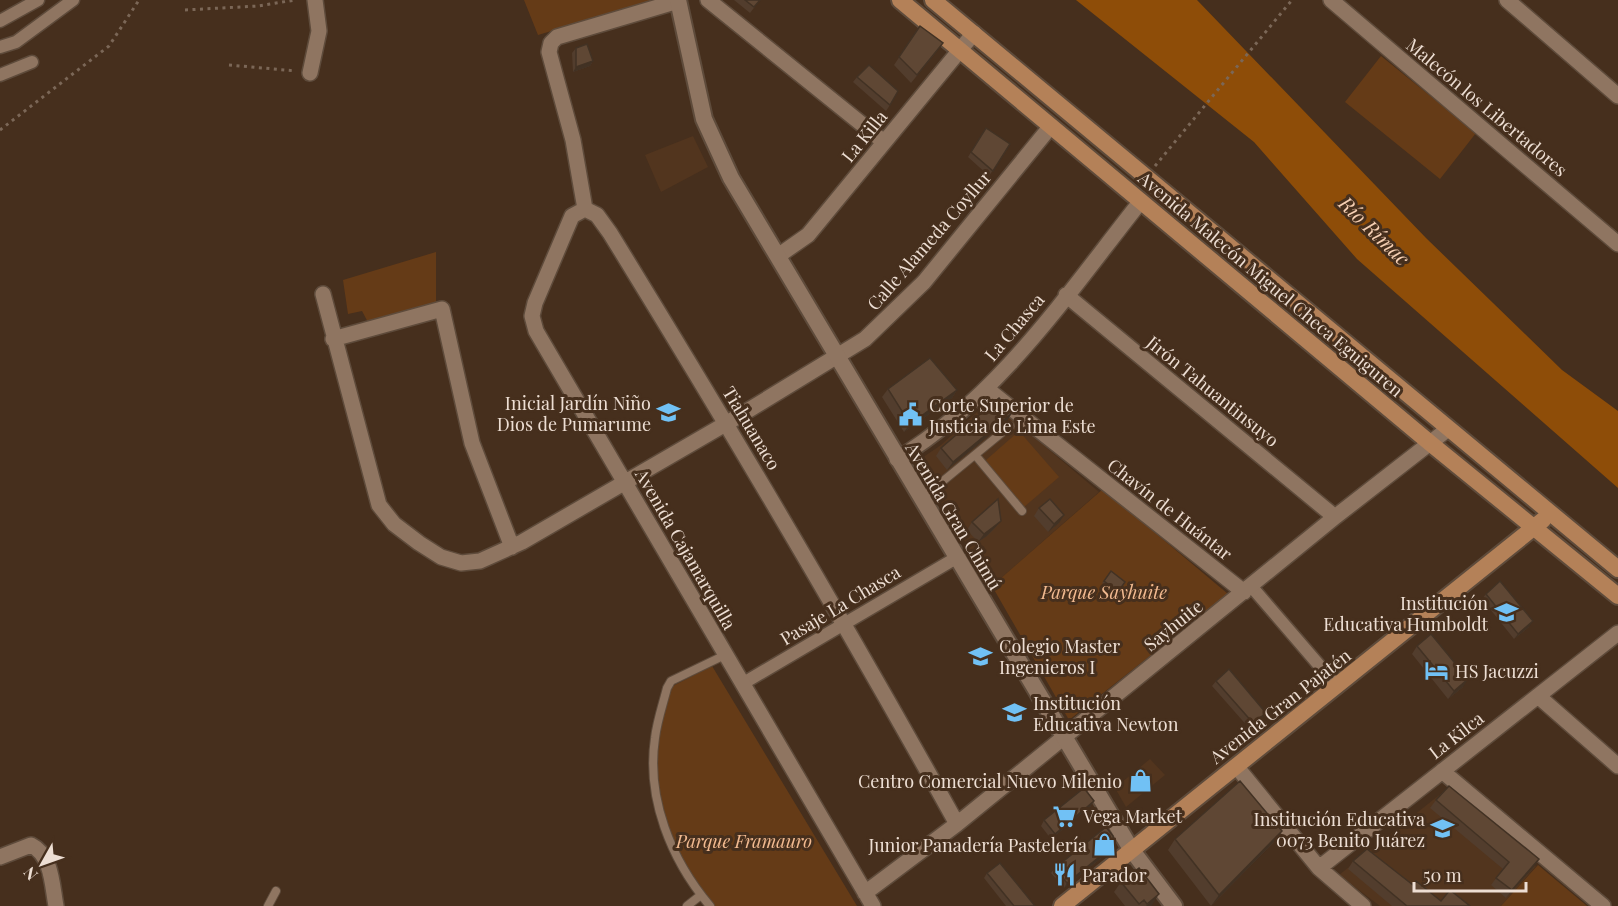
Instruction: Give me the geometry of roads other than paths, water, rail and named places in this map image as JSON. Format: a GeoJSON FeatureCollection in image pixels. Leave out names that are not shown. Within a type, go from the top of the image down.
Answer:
{"type":"FeatureCollection","features":[{"type":"Feature","properties":{"kind":"main road","name":"Avenida Malecón Miguel Checa Eguiguren"},"geometry":{"type":"LineString","coordinates":[[900,0],[1430,443],[1618,596]]}},
{"type":"Feature","properties":{"kind":"main road","name":"Avenida Malecón Miguel Checa Eguiguren"},"geometry":{"type":"LineString","coordinates":[[933,0],[1618,570]]}},
{"type":"Feature","properties":{"kind":"main road","name":"Avenida Gran Pajatén"},"geometry":{"type":"LineString","coordinates":[[1062,906],[1551,514]]}},
{"type":"Feature","properties":{"kind":"street"},"geometry":{"type":"LineString","coordinates":[[0,21],[38,0]]}},
{"type":"Feature","properties":{"kind":"street"},"geometry":{"type":"LineString","coordinates":[[0,47],[16,42],[73,0]]}},
{"type":"Feature","properties":{"kind":"street"},"geometry":{"type":"LineString","coordinates":[[310,73],[319,31],[315,0]]}},
{"type":"Feature","properties":{"kind":"street"},"geometry":{"type":"LineString","coordinates":[[708,0],[884,142]]}},
{"type":"Feature","properties":{"kind":"street","name":"Malecón los Libertadores"},"geometry":{"type":"LineString","coordinates":[[1331,0],[1618,244]]}},
{"type":"Feature","properties":{"kind":"street"},"geometry":{"type":"LineString","coordinates":[[1507,0],[1618,96]]}},
{"type":"Feature","properties":{"kind":"street"},"geometry":{"type":"LineString","coordinates":[[585,209],[573,140],[549,52],[551,43],[557,37],[678,1]]}},
{"type":"Feature","properties":{"kind":"street","name":"Avenida Gran Chimú"},"geometry":{"type":"LineString","coordinates":[[678,1],[704,119],[731,178],[1131,849],[1173,906]]}},
{"type":"Feature","properties":{"kind":"street","name":"La Killa"},"geometry":{"type":"LineString","coordinates":[[778,256],[808,236],[974,33]]}},
{"type":"Feature","properties":{"kind":"street"},"geometry":{"type":"LineString","coordinates":[[0,75],[32,63]]}},
{"type":"Feature","properties":{"kind":"street","name":"Calle Alameda Coyllur"},"geometry":{"type":"LineString","coordinates":[[322,294],[378,505],[393,524],[441,557],[462,563],[480,561],[512,547],[624,483],[866,339],[910,297],[1051,126]]}},
{"type":"Feature","properties":{"kind":"street","name":"La Chasca"},"geometry":{"type":"LineString","coordinates":[[897,459],[948,425],[987,389],[1141,201]]}},
{"type":"Feature","properties":{"kind":"street","name":"Tiahuanaco"},"geometry":{"type":"LineString","coordinates":[[585,209],[597,215],[610,233],[727,423],[846,624],[957,824]]}},
{"type":"Feature","properties":{"kind":"street","name":"Avenida Cajamarquilla"},"geometry":{"type":"LineString","coordinates":[[585,209],[572,216],[535,303],[532,316],[536,331],[869,900]]}},
{"type":"Feature","properties":{"kind":"street","name":"Jirón Tahuantinsuyo"},"geometry":{"type":"LineString","coordinates":[[1066,295],[1335,517]]}},
{"type":"Feature","properties":{"kind":"street"},"geometry":{"type":"LineString","coordinates":[[333,339],[442,309],[472,443],[512,547]]}},
{"type":"Feature","properties":{"kind":"street","name":"Chavín de Huántar"},"geometry":{"type":"LineString","coordinates":[[987,389],[1248,589]]}},
{"type":"Feature","properties":{"kind":"street","name":"Sayhuite"},"geometry":{"type":"LineString","coordinates":[[869,900],[957,824],[1335,517],[1448,429]]}},
{"type":"Feature","properties":{"kind":"street","name":"Pasaje La Chasca"},"geometry":{"type":"LineString","coordinates":[[742,684],[956,558]]}},
{"type":"Feature","properties":{"kind":"street"},"geometry":{"type":"LineString","coordinates":[[1248,589],[1337,686]]}},
{"type":"Feature","properties":{"kind":"street","name":"La Kilca"},"geometry":{"type":"LineString","coordinates":[[1319,868],[1618,633]]}},
{"type":"Feature","properties":{"kind":"street"},"geometry":{"type":"LineString","coordinates":[[1538,696],[1618,766]]}},
{"type":"Feature","properties":{"kind":"street"},"geometry":{"type":"LineString","coordinates":[[1236,766],[1319,868],[1363,906]]}},
{"type":"Feature","properties":{"kind":"street"},"geometry":{"type":"LineString","coordinates":[[1442,771],[1603,906]]}},
{"type":"Feature","properties":{"kind":"street"},"geometry":{"type":"LineString","coordinates":[[0,857],[31,845],[41,850],[46,858],[56,906]]}},
{"type":"Feature","properties":{"kind":"lane"},"geometry":{"type":"LineString","coordinates":[[921,499],[1010,426]]}},
{"type":"Feature","properties":{"kind":"lane"},"geometry":{"type":"LineString","coordinates":[[976,456],[1022,511]]}},
{"type":"Feature","properties":{"kind":"lane"},"geometry":{"type":"LineString","coordinates":[[710,906],[687,876],[668,836],[655,794],[654,738],[667,688],[671,681],[725,655]]}},
{"type":"Feature","properties":{"kind":"lane"},"geometry":{"type":"LineString","coordinates":[[268,906],[276,891]]}},
{"type":"Feature","properties":{"kind":"lane"},"geometry":{"type":"LineString","coordinates":[[687,906],[701,895]]}},
{"type":"Feature","properties":{"kind":"water","name":"Río Rímac"},"geometry":{"type":"Polygon","coordinates":[[[1076,0],[1197,0],[1426,238],[1562,370],[1618,411],[1618,488],[1357,259],[1254,142],[1076,0]]]}},
{"type":"Feature","properties":{"kind":"place","name":"Inicial Jardín Niño Dios de Pumarume"},"geometry":{"type":"Point","coordinates":[669,413]}},
{"type":"Feature","properties":{"kind":"place","name":"Corte Superior de Justicia de Lima Este"},"geometry":{"type":"Point","coordinates":[911,415]}},
{"type":"Feature","properties":{"kind":"place","name":"Institución Educativa Humboldt"},"geometry":{"type":"Point","coordinates":[1506,613]}},
{"type":"Feature","properties":{"kind":"place","name":"Colegio Master Ingenieros I"},"geometry":{"type":"Point","coordinates":[981,656]}},
{"type":"Feature","properties":{"kind":"place","name":"HS Jacuzzi"},"geometry":{"type":"Point","coordinates":[1437,671]}},
{"type":"Feature","properties":{"kind":"place","name":"Institución Educativa Newton"},"geometry":{"type":"Point","coordinates":[1015,713]}},
{"type":"Feature","properties":{"kind":"place","name":"Centro Comercial Nuevo Milenio"},"geometry":{"type":"Point","coordinates":[1140,781]}},
{"type":"Feature","properties":{"kind":"place","name":"Vega Market"},"geometry":{"type":"Point","coordinates":[1065,816]}},
{"type":"Feature","properties":{"kind":"place","name":"Institución Educativa 0073 Benito Juárez"},"geometry":{"type":"Point","coordinates":[1443,829]}},
{"type":"Feature","properties":{"kind":"place","name":"Junior Panadería Pastelería"},"geometry":{"type":"Point","coordinates":[1105,845]}},
{"type":"Feature","properties":{"kind":"place","name":"Parador"},"geometry":{"type":"Point","coordinates":[1064,875]}},
{"type":"Feature","properties":{"kind":"park label","name":"Parque Sayhuite"},"geometry":{"type":"Point","coordinates":[1104,592]}},
{"type":"Feature","properties":{"kind":"park label","name":"Parque Framauro"},"geometry":{"type":"Point","coordinates":[744,841]}}]}
